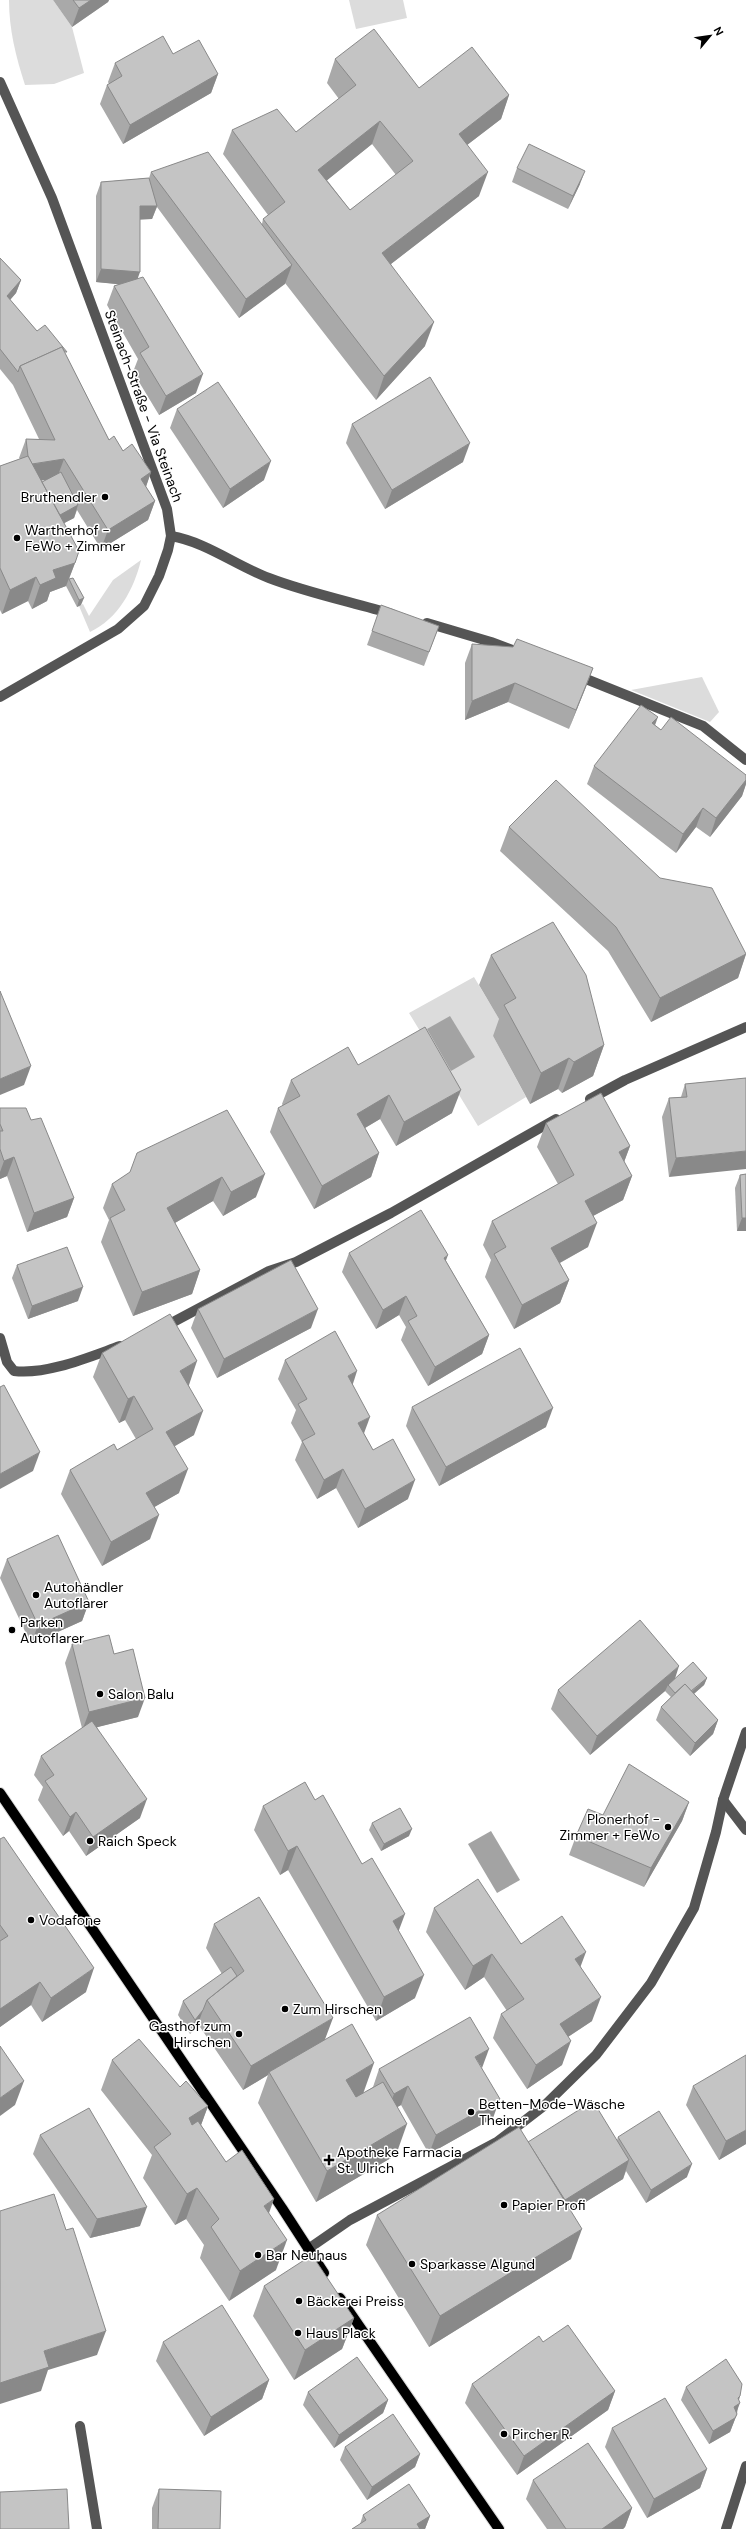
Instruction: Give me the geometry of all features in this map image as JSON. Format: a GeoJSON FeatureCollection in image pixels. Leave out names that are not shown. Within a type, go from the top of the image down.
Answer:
{"type":"FeatureCollection","features":[{"type":"Feature","properties":{"kind":"main road"},"geometry":{"type":"LineString","coordinates":[[0,1793],[331,2284],[499,2529]]}},
{"type":"Feature","properties":{"kind":"street","name":"Steinach-Straße - Via Steinach"},"geometry":{"type":"LineString","coordinates":[[0,82],[57,212],[165,502],[171,536],[159,576],[144,606],[118,629],[0,697]]}},
{"type":"Feature","properties":{"kind":"street"},"geometry":{"type":"LineString","coordinates":[[171,536],[195,542],[239,566],[270,579],[400,616]]}},
{"type":"Feature","properties":{"kind":"street"},"geometry":{"type":"LineString","coordinates":[[415,620],[491,642],[527,656]]}},
{"type":"Feature","properties":{"kind":"street"},"geometry":{"type":"LineString","coordinates":[[564,671],[703,726],[746,760]]}},
{"type":"Feature","properties":{"kind":"street"},"geometry":{"type":"LineString","coordinates":[[580,1105],[625,1080],[746,1027]]}},
{"type":"Feature","properties":{"kind":"street"},"geometry":{"type":"LineString","coordinates":[[150,1335],[269,1271],[296,1262],[391,1213],[567,1113]]}},
{"type":"Feature","properties":{"kind":"street"},"geometry":{"type":"LineString","coordinates":[[0,1338],[10,1367],[14,1371],[25,1372],[74,1362],[130,1342]]}},
{"type":"Feature","properties":{"kind":"street"},"geometry":{"type":"LineString","coordinates":[[308,2249],[350,2220],[497,2142],[545,2105],[596,2055],[651,1983],[694,1908],[716,1832],[723,1800],[746,1732]]}},
{"type":"Feature","properties":{"kind":"street"},"geometry":{"type":"LineString","coordinates":[[723,1800],[746,1830]]}},
{"type":"Feature","properties":{"kind":"street"},"geometry":{"type":"LineString","coordinates":[[80,2426],[97,2529]]}},
{"type":"Feature","properties":{"kind":"street"},"geometry":{"type":"LineString","coordinates":[[726,2529],[746,2466]]}},
{"type":"Feature","properties":{"kind":"shaded area"},"geometry":{"type":"Polygon","coordinates":[[[9,0],[53,0],[72,27],[84,73],[54,84],[25,85],[10,22],[9,0]]]}},
{"type":"Feature","properties":{"kind":"shaded area"},"geometry":{"type":"Polygon","coordinates":[[[349,0],[403,0],[407,18],[356,29],[349,0]]]}},
{"type":"Feature","properties":{"kind":"shaded area"},"geometry":{"type":"Polygon","coordinates":[[[141,560],[134,582],[117,611],[100,626],[90,632],[79,606],[83,604],[89,616],[113,580],[141,560]]]}},
{"type":"Feature","properties":{"kind":"shaded area"},"geometry":{"type":"Polygon","coordinates":[[[702,677],[719,712],[710,722],[631,690],[702,677]]]}},
{"type":"Feature","properties":{"kind":"shaded area"},"geometry":{"type":"Polygon","coordinates":[[[474,977],[505,1029],[493,1036],[526,1097],[478,1126],[409,1013],[474,977]]]}},
{"type":"Feature","properties":{"kind":"shaded area"},"geometry":{"type":"Polygon","coordinates":[[[450,1016],[475,1057],[451,1071],[427,1029],[450,1016]]]}},
{"type":"Feature","properties":{"kind":"shaded area"},"geometry":{"type":"Polygon","coordinates":[[[491,1831],[520,1880],[497,1893],[468,1844],[491,1831]]]}},
{"type":"Feature","properties":{"kind":"building"},"geometry":{"type":"Polygon","coordinates":[[[73,0],[91,0],[79,8],[73,0]]]}},
{"type":"Feature","properties":{"kind":"building"},"geometry":{"type":"Polygon","coordinates":[[[374,29],[419,88],[472,47],[509,95],[459,134],[488,172],[382,253],[434,322],[384,376],[263,219],[285,202],[232,130],[277,109],[296,132],[356,85],[335,59],[374,29]],[[380,121],[318,170],[350,210],[413,161],[380,121]]]}},
{"type":"Feature","properties":{"kind":"building"},"geometry":{"type":"Polygon","coordinates":[[[163,36],[173,54],[199,40],[218,74],[130,125],[107,85],[122,76],[115,63],[163,36]]]}},
{"type":"Feature","properties":{"kind":"building"},"geometry":{"type":"Polygon","coordinates":[[[529,144],[585,171],[573,196],[517,168],[529,144]]]}},
{"type":"Feature","properties":{"kind":"building"},"geometry":{"type":"Polygon","coordinates":[[[208,152],[292,265],[246,299],[151,172],[208,152]]]}},
{"type":"Feature","properties":{"kind":"building"},"geometry":{"type":"Polygon","coordinates":[[[149,178],[157,206],[140,206],[140,272],[101,269],[101,182],[149,178]]]}},
{"type":"Feature","properties":{"kind":"building"},"geometry":{"type":"Polygon","coordinates":[[[0,258],[21,280],[7,296],[37,331],[45,325],[67,352],[65,352],[62,347],[20,366],[18,372],[0,349],[0,258]]]}},
{"type":"Feature","properties":{"kind":"building"},"geometry":{"type":"Polygon","coordinates":[[[143,277],[203,374],[166,396],[140,353],[149,347],[114,286],[143,277]]]}},
{"type":"Feature","properties":{"kind":"building"},"geometry":{"type":"Polygon","coordinates":[[[62,347],[109,440],[114,436],[123,451],[132,444],[151,472],[141,479],[155,501],[108,530],[64,459],[32,464],[28,456],[26,439],[55,440],[20,366],[62,347]]]}},
{"type":"Feature","properties":{"kind":"building"},"geometry":{"type":"Polygon","coordinates":[[[430,377],[470,443],[392,490],[352,424],[430,377]]]}},
{"type":"Feature","properties":{"kind":"building"},"geometry":{"type":"Polygon","coordinates":[[[218,382],[271,461],[230,489],[177,409],[218,382]]]}},
{"type":"Feature","properties":{"kind":"building"},"geometry":{"type":"Polygon","coordinates":[[[28,456],[79,551],[75,563],[53,570],[56,578],[40,585],[36,577],[10,590],[0,568],[0,466],[28,456]]]}},
{"type":"Feature","properties":{"kind":"building"},"geometry":{"type":"Polygon","coordinates":[[[61,472],[78,505],[60,515],[42,482],[61,472]]]}},
{"type":"Feature","properties":{"kind":"building"},"geometry":{"type":"Polygon","coordinates":[[[73,578],[84,598],[79,600],[69,579],[73,578]]]}},
{"type":"Feature","properties":{"kind":"building"},"geometry":{"type":"Polygon","coordinates":[[[381,605],[439,626],[429,652],[372,631],[381,605]]]}},
{"type":"Feature","properties":{"kind":"building"},"geometry":{"type":"Polygon","coordinates":[[[517,639],[593,668],[576,710],[515,683],[472,701],[472,644],[513,647],[517,639]]]}},
{"type":"Feature","properties":{"kind":"building"},"geometry":{"type":"Polygon","coordinates":[[[641,705],[658,717],[652,723],[661,730],[671,717],[746,775],[746,780],[716,818],[703,808],[683,834],[594,766],[641,705]]]}},
{"type":"Feature","properties":{"kind":"building"},"geometry":{"type":"Polygon","coordinates":[[[556,780],[660,878],[712,888],[746,954],[660,998],[616,927],[509,827],[556,780]]]}},
{"type":"Feature","properties":{"kind":"building"},"geometry":{"type":"Polygon","coordinates":[[[553,922],[586,975],[604,1045],[574,1062],[569,1058],[541,1073],[504,1005],[516,998],[491,955],[553,922]]]}},
{"type":"Feature","properties":{"kind":"building"},"geometry":{"type":"Polygon","coordinates":[[[0,991],[31,1066],[0,1079],[0,991]]]}},
{"type":"Feature","properties":{"kind":"building"},"geometry":{"type":"Polygon","coordinates":[[[425,1027],[461,1090],[404,1122],[389,1095],[357,1114],[379,1153],[322,1186],[278,1108],[300,1096],[291,1080],[348,1047],[358,1065],[425,1027]]]}},
{"type":"Feature","properties":{"kind":"building"},"geometry":{"type":"Polygon","coordinates":[[[746,1078],[746,1151],[676,1158],[669,1098],[687,1097],[685,1084],[746,1078]]]}},
{"type":"Feature","properties":{"kind":"building"},"geometry":{"type":"Polygon","coordinates":[[[601,1093],[630,1146],[619,1152],[632,1176],[585,1201],[597,1223],[551,1248],[569,1280],[522,1305],[494,1254],[506,1247],[492,1221],[574,1175],[546,1123],[601,1093]]]}},
{"type":"Feature","properties":{"kind":"building"},"geometry":{"type":"Polygon","coordinates":[[[0,1108],[26,1108],[31,1120],[41,1118],[74,1198],[34,1213],[14,1157],[4,1161],[0,1149],[0,1131],[3,1131],[0,1124],[0,1108]]]}},
{"type":"Feature","properties":{"kind":"building"},"geometry":{"type":"Polygon","coordinates":[[[227,1110],[265,1174],[231,1192],[222,1177],[167,1208],[200,1270],[142,1292],[110,1218],[125,1210],[112,1184],[130,1172],[137,1153],[227,1110]]]}},
{"type":"Feature","properties":{"kind":"building"},"geometry":{"type":"Polygon","coordinates":[[[746,1174],[746,1218],[742,1218],[740,1175],[746,1174]]]}},
{"type":"Feature","properties":{"kind":"building"},"geometry":{"type":"Polygon","coordinates":[[[421,1210],[448,1255],[444,1258],[489,1335],[435,1367],[408,1321],[417,1316],[406,1296],[383,1310],[349,1253],[421,1210]]]}},
{"type":"Feature","properties":{"kind":"building"},"geometry":{"type":"Polygon","coordinates":[[[67,1247],[83,1287],[32,1306],[17,1265],[67,1247]]]}},
{"type":"Feature","properties":{"kind":"building"},"geometry":{"type":"Polygon","coordinates":[[[291,1260],[318,1309],[224,1359],[198,1309],[291,1260]]]}},
{"type":"Feature","properties":{"kind":"building"},"geometry":{"type":"Polygon","coordinates":[[[170,1314],[197,1361],[180,1371],[203,1411],[166,1432],[188,1469],[146,1493],[159,1515],[111,1542],[70,1470],[114,1444],[117,1450],[153,1429],[134,1396],[128,1399],[102,1353],[170,1314]]]}},
{"type":"Feature","properties":{"kind":"building"},"geometry":{"type":"Polygon","coordinates":[[[335,1331],[357,1371],[348,1376],[370,1417],[358,1423],[373,1450],[393,1439],[415,1480],[365,1509],[343,1469],[324,1480],[302,1441],[315,1434],[298,1404],[307,1399],[285,1360],[335,1331]]]}},
{"type":"Feature","properties":{"kind":"building"},"geometry":{"type":"Polygon","coordinates":[[[520,1348],[553,1408],[446,1467],[412,1407],[520,1348]]]}},
{"type":"Feature","properties":{"kind":"building"},"geometry":{"type":"Polygon","coordinates":[[[4,1385],[40,1452],[0,1474],[0,1387],[4,1385]]]}},
{"type":"Feature","properties":{"kind":"building"},"geometry":{"type":"Polygon","coordinates":[[[58,1535],[89,1602],[38,1625],[7,1559],[58,1535]]]}},
{"type":"Feature","properties":{"kind":"building"},"geometry":{"type":"Polygon","coordinates":[[[640,1620],[679,1666],[597,1736],[558,1690],[640,1620]]]}},
{"type":"Feature","properties":{"kind":"building"},"geometry":{"type":"Polygon","coordinates":[[[109,1635],[114,1654],[133,1649],[145,1698],[89,1712],[72,1644],[109,1635]]]}},
{"type":"Feature","properties":{"kind":"building"},"geometry":{"type":"Polygon","coordinates":[[[693,1662],[707,1678],[691,1691],[685,1684],[675,1693],[668,1685],[693,1662]]]}},
{"type":"Feature","properties":{"kind":"building"},"geometry":{"type":"Polygon","coordinates":[[[685,1684],[718,1720],[695,1743],[661,1707],[685,1684]]]}},
{"type":"Feature","properties":{"kind":"building"},"geometry":{"type":"Polygon","coordinates":[[[92,1721],[147,1799],[93,1837],[76,1812],[70,1817],[45,1781],[54,1775],[41,1756],[92,1721]]]}},
{"type":"Feature","properties":{"kind":"building"},"geometry":{"type":"Polygon","coordinates":[[[629,1764],[689,1802],[651,1868],[576,1836],[588,1809],[603,1815],[629,1764]]]}},
{"type":"Feature","properties":{"kind":"building"},"geometry":{"type":"Polygon","coordinates":[[[305,1782],[315,1800],[323,1795],[362,1864],[372,1858],[405,1914],[393,1921],[424,1975],[384,1997],[297,1846],[288,1851],[263,1806],[305,1782]]]}},
{"type":"Feature","properties":{"kind":"building"},"geometry":{"type":"Polygon","coordinates":[[[400,1808],[412,1829],[384,1844],[372,1823],[400,1808]]]}},
{"type":"Feature","properties":{"kind":"building"},"geometry":{"type":"Polygon","coordinates":[[[4,1837],[94,1968],[51,1998],[40,1982],[0,2009],[0,1941],[8,1936],[0,1925],[0,1839],[4,1837]]]}},
{"type":"Feature","properties":{"kind":"building"},"geometry":{"type":"Polygon","coordinates":[[[478,1879],[521,1944],[562,1916],[586,1952],[575,1959],[601,1997],[560,2024],[571,2041],[536,2065],[501,2014],[524,1999],[492,1954],[473,1966],[434,1908],[478,1879]]]}},
{"type":"Feature","properties":{"kind":"building"},"geometry":{"type":"Polygon","coordinates":[[[259,1897],[333,2018],[251,2066],[207,2000],[244,1971],[214,1924],[259,1897]]]}},
{"type":"Feature","properties":{"kind":"building"},"geometry":{"type":"Polygon","coordinates":[[[231,1967],[237,1976],[207,2000],[203,2010],[195,2020],[183,2001],[231,1967]]]}},
{"type":"Feature","properties":{"kind":"building"},"geometry":{"type":"Polygon","coordinates":[[[470,2017],[489,2049],[475,2057],[500,2099],[436,2135],[408,2086],[394,2094],[379,2069],[470,2017]]]}},
{"type":"Feature","properties":{"kind":"building"},"geometry":{"type":"Polygon","coordinates":[[[352,2024],[374,2063],[346,2080],[356,2097],[383,2082],[407,2124],[327,2171],[269,2072],[352,2024]]]}},
{"type":"Feature","properties":{"kind":"building"},"geometry":{"type":"Polygon","coordinates":[[[139,2039],[180,2087],[186,2081],[208,2106],[189,2118],[192,2125],[198,2121],[226,2162],[242,2150],[274,2199],[264,2206],[287,2240],[240,2271],[211,2227],[219,2219],[197,2188],[187,2194],[154,2147],[171,2134],[112,2060],[139,2039]]]}},
{"type":"Feature","properties":{"kind":"building"},"geometry":{"type":"Polygon","coordinates":[[[0,2046],[24,2081],[0,2098],[0,2046]]]}},
{"type":"Feature","properties":{"kind":"building"},"geometry":{"type":"Polygon","coordinates":[[[746,2055],[746,2130],[726,2141],[693,2086],[746,2055]]]}},
{"type":"Feature","properties":{"kind":"building"},"geometry":{"type":"Polygon","coordinates":[[[593,2101],[629,2160],[565,2200],[528,2142],[593,2101]]]}},
{"type":"Feature","properties":{"kind":"building"},"geometry":{"type":"Polygon","coordinates":[[[89,2108],[147,2207],[97,2219],[40,2135],[89,2108]]]}},
{"type":"Feature","properties":{"kind":"building"},"geometry":{"type":"Polygon","coordinates":[[[659,2111],[692,2164],[651,2190],[618,2137],[659,2111]]]}},
{"type":"Feature","properties":{"kind":"building"},"geometry":{"type":"Polygon","coordinates":[[[519,2127],[582,2229],[440,2316],[377,2215],[519,2127]]]}},
{"type":"Feature","properties":{"kind":"building"},"geometry":{"type":"Polygon","coordinates":[[[54,2194],[66,2230],[73,2228],[106,2331],[44,2351],[49,2367],[0,2383],[0,2211],[54,2194]]]}},
{"type":"Feature","properties":{"kind":"building"},"geometry":{"type":"Polygon","coordinates":[[[312,2255],[354,2318],[305,2350],[264,2286],[312,2255]]]}},
{"type":"Feature","properties":{"kind":"building"},"geometry":{"type":"Polygon","coordinates":[[[222,2305],[269,2380],[211,2417],[163,2342],[222,2305]]]}},
{"type":"Feature","properties":{"kind":"building"},"geometry":{"type":"Polygon","coordinates":[[[568,2325],[615,2391],[524,2456],[472,2384],[539,2336],[543,2342],[568,2325]]]}},
{"type":"Feature","properties":{"kind":"building"},"geometry":{"type":"Polygon","coordinates":[[[357,2357],[388,2400],[339,2435],[308,2392],[357,2357]]]}},
{"type":"Feature","properties":{"kind":"building"},"geometry":{"type":"Polygon","coordinates":[[[726,2359],[742,2384],[740,2396],[738,2398],[740,2403],[734,2407],[737,2414],[735,2418],[713,2431],[686,2387],[726,2359]]]}},
{"type":"Feature","properties":{"kind":"building"},"geometry":{"type":"Polygon","coordinates":[[[665,2398],[707,2469],[654,2499],[612,2428],[665,2398]]]}},
{"type":"Feature","properties":{"kind":"building"},"geometry":{"type":"Polygon","coordinates":[[[393,2414],[420,2454],[372,2487],[345,2447],[393,2414]]]}},
{"type":"Feature","properties":{"kind":"building"},"geometry":{"type":"Polygon","coordinates":[[[588,2443],[632,2508],[602,2529],[566,2529],[533,2480],[588,2443]]]}},
{"type":"Feature","properties":{"kind":"building"},"geometry":{"type":"Polygon","coordinates":[[[409,2484],[430,2516],[417,2524],[420,2529],[352,2529],[366,2520],[363,2515],[409,2484]]]}},
{"type":"Feature","properties":{"kind":"building"},"geometry":{"type":"Polygon","coordinates":[[[67,2489],[69,2529],[0,2529],[0,2492],[67,2489]]]}},
{"type":"Feature","properties":{"kind":"building"},"geometry":{"type":"Polygon","coordinates":[[[159,2489],[221,2491],[220,2529],[158,2529],[159,2489]]]}},
{"type":"Feature","properties":{"kind":"place","name":"Bruthendler"},"geometry":{"type":"Point","coordinates":[105,497]}},
{"type":"Feature","properties":{"kind":"place","name":"Wartherhof - FeWo + Zimmer"},"geometry":{"type":"Point","coordinates":[17,538]}},
{"type":"Feature","properties":{"kind":"place","name":"Autohändler Autoflarer"},"geometry":{"type":"Point","coordinates":[36,1595]}},
{"type":"Feature","properties":{"kind":"place","name":"Parken Autoflarer"},"geometry":{"type":"Point","coordinates":[12,1630]}},
{"type":"Feature","properties":{"kind":"place","name":"Salon Balu"},"geometry":{"type":"Point","coordinates":[100,1694]}},
{"type":"Feature","properties":{"kind":"place","name":"Plonerhof - Zimmer + FeWo"},"geometry":{"type":"Point","coordinates":[668,1827]}},
{"type":"Feature","properties":{"kind":"place","name":"Raich Speck"},"geometry":{"type":"Point","coordinates":[90,1841]}},
{"type":"Feature","properties":{"kind":"place","name":"Vodafone"},"geometry":{"type":"Point","coordinates":[31,1920]}},
{"type":"Feature","properties":{"kind":"place","name":"Zum Hirschen"},"geometry":{"type":"Point","coordinates":[285,2009]}},
{"type":"Feature","properties":{"kind":"place","name":"Gasthof zum Hirschen"},"geometry":{"type":"Point","coordinates":[239,2034]}},
{"type":"Feature","properties":{"kind":"place","name":"Betten-Mode-Wäsche Theiner"},"geometry":{"type":"Point","coordinates":[471,2112]}},
{"type":"Feature","properties":{"kind":"place","name":"Apotheke Farmacia St. Ulrich"},"geometry":{"type":"Point","coordinates":[329,2160]}},
{"type":"Feature","properties":{"kind":"place","name":"Papier Profi"},"geometry":{"type":"Point","coordinates":[504,2205]}},
{"type":"Feature","properties":{"kind":"place","name":"Bar Neuhaus"},"geometry":{"type":"Point","coordinates":[258,2255]}},
{"type":"Feature","properties":{"kind":"place","name":"Sparkasse Algund"},"geometry":{"type":"Point","coordinates":[412,2264]}},
{"type":"Feature","properties":{"kind":"place","name":"Bäckerei Preiss"},"geometry":{"type":"Point","coordinates":[299,2301]}},
{"type":"Feature","properties":{"kind":"place","name":"Haus Plack"},"geometry":{"type":"Point","coordinates":[298,2333]}},
{"type":"Feature","properties":{"kind":"place","name":"Pircher R."},"geometry":{"type":"Point","coordinates":[504,2434]}}]}
